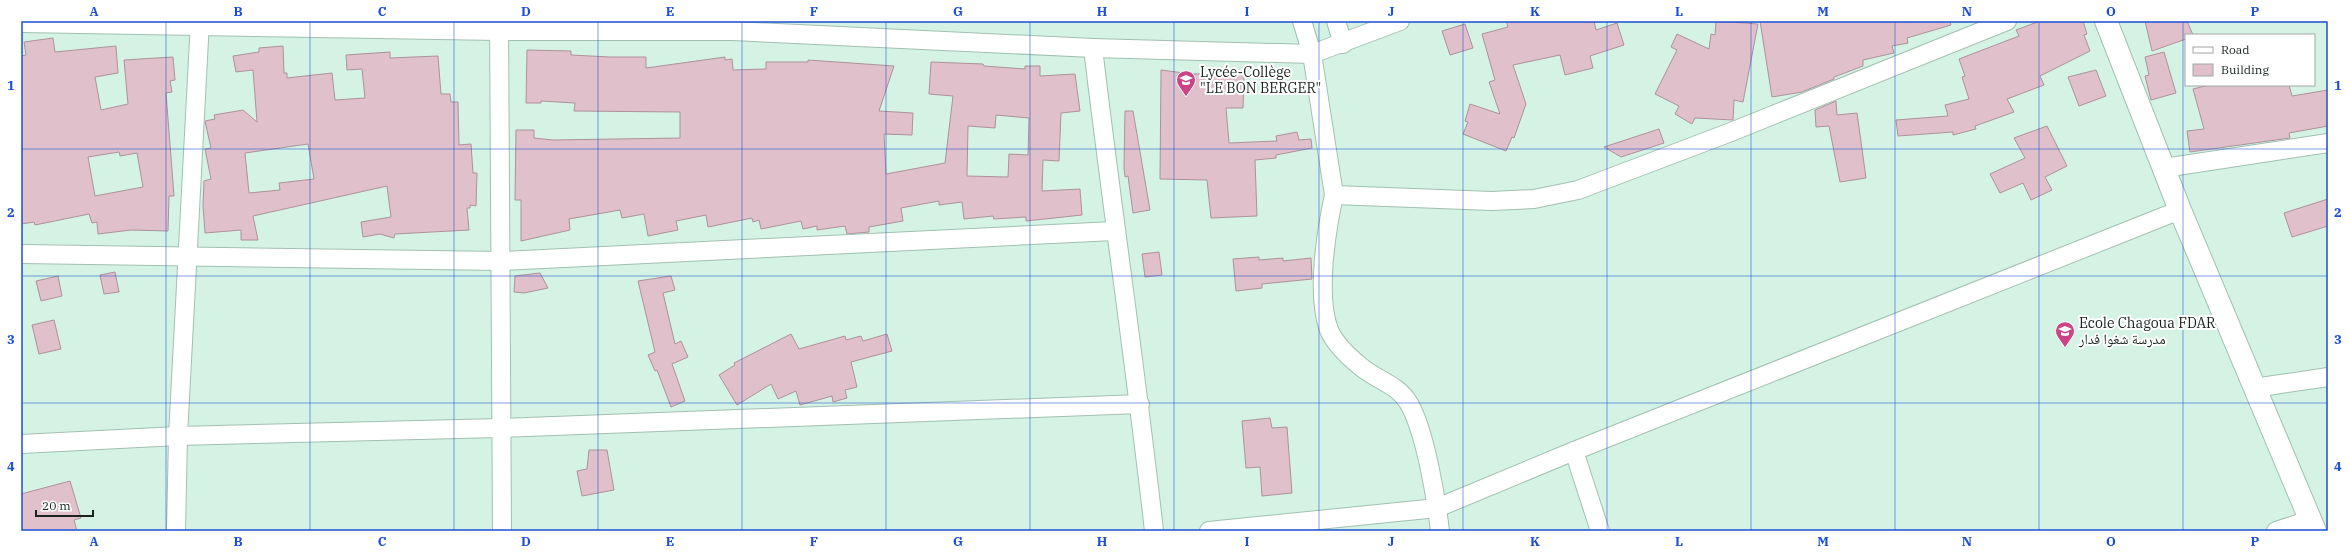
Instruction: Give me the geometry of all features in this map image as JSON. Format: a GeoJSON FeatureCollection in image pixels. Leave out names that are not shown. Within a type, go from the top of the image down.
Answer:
{"type":"FeatureCollection","features":[{"type":"Feature","properties":{"kind":"street"},"geometry":{"type":"LineString","coordinates":[[1302,21],[1312,54],[1334,195],[1329,218],[1323,286],[1323,310],[1330,331],[1355,362],[1370,375],[1394,386],[1408,401],[1416,419],[1422,441],[1437,508],[1440,531]]}},
{"type":"Feature","properties":{"kind":"street"},"geometry":{"type":"LineString","coordinates":[[1336,21],[1343,44]]}},
{"type":"Feature","properties":{"kind":"street"},"geometry":{"type":"LineString","coordinates":[[21,23],[732,26],[1092,48],[1312,54],[1343,44],[1400,21]]}},
{"type":"Feature","properties":{"kind":"street"},"geometry":{"type":"LineString","coordinates":[[1334,195],[1492,201],[1534,199],[1578,190],[1731,132],[2007,21]]}},
{"type":"Feature","properties":{"kind":"street"},"geometry":{"type":"LineString","coordinates":[[2106,21],[2180,210],[2313,525],[2276,531]]}},
{"type":"Feature","properties":{"kind":"street"},"geometry":{"type":"LineString","coordinates":[[176,531],[178,436],[200,23]]}},
{"type":"Feature","properties":{"kind":"street"},"geometry":{"type":"LineString","coordinates":[[499,26],[501,261],[500,428],[502,531]]}},
{"type":"Feature","properties":{"kind":"street"},"geometry":{"type":"LineString","coordinates":[[1092,48],[1114,231],[1140,404],[1154,531]]}},
{"type":"Feature","properties":{"kind":"street"},"geometry":{"type":"LineString","coordinates":[[2164,168],[2328,143]]}},
{"type":"Feature","properties":{"kind":"street"},"geometry":{"type":"LineString","coordinates":[[1209,531],[1437,508],[1574,451],[2180,210]]}},
{"type":"Feature","properties":{"kind":"street"},"geometry":{"type":"LineString","coordinates":[[21,254],[188,255],[501,261],[1114,231]]}},
{"type":"Feature","properties":{"kind":"street"},"geometry":{"type":"LineString","coordinates":[[2254,388],[2328,377]]}},
{"type":"Feature","properties":{"kind":"street"},"geometry":{"type":"LineString","coordinates":[[21,444],[178,436],[500,428],[1140,404]]}},
{"type":"Feature","properties":{"kind":"street"},"geometry":{"type":"LineString","coordinates":[[1574,451],[1600,531]]}},
{"type":"Feature","properties":{"kind":"building"},"geometry":{"type":"Polygon","coordinates":[[[1506,21],[1594,21],[1596,30],[1617,23],[1624,45],[1590,56],[1593,68],[1565,75],[1560,55],[1513,65],[1526,104],[1514,138],[1512,137],[1506,151],[1463,134],[1468,122],[1465,121],[1470,104],[1500,114],[1489,82],[1495,80],[1482,34],[1508,27],[1506,21]]]}},
{"type":"Feature","properties":{"kind":"building"},"geometry":{"type":"Polygon","coordinates":[[[1716,21],[1758,24],[1743,102],[1734,100],[1733,120],[1695,118],[1692,124],[1675,114],[1679,106],[1655,94],[1677,50],[1671,47],[1677,34],[1709,49],[1711,34],[1715,35],[1716,21]]]}},
{"type":"Feature","properties":{"kind":"building"},"geometry":{"type":"Polygon","coordinates":[[[1760,21],[1950,21],[1951,25],[1907,38],[1908,43],[1892,46],[1894,53],[1863,60],[1863,66],[1834,77],[1834,79],[1802,92],[1772,97],[1760,21]]]}},
{"type":"Feature","properties":{"kind":"building"},"geometry":{"type":"Polygon","coordinates":[[[2040,21],[2083,21],[2087,34],[2084,35],[2090,51],[2040,76],[2044,85],[2007,99],[2014,112],[1975,126],[1976,129],[1953,135],[1953,132],[1898,136],[1896,120],[1948,116],[1945,105],[1969,99],[1962,77],[1965,76],[1959,59],[2019,36],[2016,30],[2040,21]]]}},
{"type":"Feature","properties":{"kind":"building"},"geometry":{"type":"Polygon","coordinates":[[[2145,21],[2187,21],[2193,34],[2185,34],[2185,39],[2152,51],[2145,21]]]}},
{"type":"Feature","properties":{"kind":"building"},"geometry":{"type":"Polygon","coordinates":[[[1465,24],[1473,48],[1450,55],[1442,31],[1465,24]]]}},
{"type":"Feature","properties":{"kind":"building"},"geometry":{"type":"Polygon","coordinates":[[[53,38],[55,52],[116,46],[118,73],[95,77],[101,110],[128,104],[124,60],[173,57],[175,80],[170,81],[172,92],[166,93],[174,196],[169,196],[168,231],[131,230],[98,234],[97,222],[92,223],[89,214],[35,225],[34,222],[21,224],[21,56],[26,55],[24,42],[53,38]],[[119,152],[88,157],[95,196],[143,187],[137,153],[120,156],[119,152]]]}},
{"type":"Feature","properties":{"kind":"building"},"geometry":{"type":"Polygon","coordinates":[[[283,46],[284,73],[287,73],[287,78],[332,73],[335,100],[365,98],[362,69],[347,70],[346,55],[390,52],[390,58],[438,56],[441,94],[450,94],[451,102],[458,102],[459,145],[471,144],[473,173],[477,173],[476,206],[470,205],[470,208],[467,208],[469,230],[395,234],[394,238],[380,234],[363,237],[361,222],[391,217],[387,186],[253,216],[258,240],[241,240],[241,230],[205,233],[203,206],[204,181],[211,179],[205,149],[211,148],[205,121],[215,119],[214,115],[243,110],[257,122],[253,70],[236,72],[233,56],[259,52],[259,48],[283,46]],[[308,144],[245,153],[249,193],[280,190],[279,183],[314,179],[308,144]]]}},
{"type":"Feature","properties":{"kind":"building"},"geometry":{"type":"Polygon","coordinates":[[[527,50],[571,51],[571,55],[646,57],[646,68],[725,57],[725,60],[732,59],[733,70],[766,69],[766,62],[808,62],[808,60],[894,66],[879,111],[913,113],[912,135],[884,134],[886,174],[945,163],[953,96],[929,94],[931,62],[983,64],[984,66],[1025,69],[1025,66],[1040,66],[1040,76],[1075,74],[1080,111],[1061,113],[1059,161],[1043,160],[1042,191],[1080,189],[1082,215],[1026,221],[1026,217],[994,219],[993,216],[964,219],[962,202],[939,205],[939,201],[901,208],[903,221],[869,227],[869,232],[847,234],[845,226],[817,230],[817,226],[803,229],[801,221],[761,229],[759,220],[753,222],[752,218],[708,227],[706,215],[676,221],[678,230],[648,236],[644,214],[622,218],[620,210],[569,219],[570,230],[521,241],[521,200],[515,200],[516,130],[534,130],[534,138],[553,140],[680,138],[680,112],[574,111],[575,103],[541,101],[541,103],[526,103],[527,50]],[[996,115],[995,128],[968,126],[967,176],[1008,177],[1009,154],[1028,155],[1029,118],[996,115]]]}},
{"type":"Feature","properties":{"kind":"building"},"geometry":{"type":"Polygon","coordinates":[[[2164,52],[2176,93],[2151,100],[2145,76],[2149,75],[2145,57],[2164,52]]]}},
{"type":"Feature","properties":{"kind":"building"},"geometry":{"type":"Polygon","coordinates":[[[1161,70],[1192,74],[1244,73],[1243,108],[1226,108],[1229,143],[1277,141],[1276,136],[1297,132],[1299,140],[1311,139],[1312,148],[1276,155],[1276,158],[1255,160],[1257,216],[1211,218],[1207,180],[1160,179],[1161,70]]]}},
{"type":"Feature","properties":{"kind":"building"},"geometry":{"type":"Polygon","coordinates":[[[2096,70],[2106,96],[2079,106],[2068,77],[2096,70]]]}},
{"type":"Feature","properties":{"kind":"building"},"geometry":{"type":"Polygon","coordinates":[[[2205,86],[2289,86],[2292,96],[2328,90],[2328,126],[2289,133],[2290,138],[2190,152],[2187,131],[2204,129],[2193,89],[2205,86]]]}},
{"type":"Feature","properties":{"kind":"building"},"geometry":{"type":"Polygon","coordinates":[[[1836,101],[1837,115],[1857,113],[1866,178],[1840,182],[1829,126],[1816,127],[1815,110],[1836,101]]]}},
{"type":"Feature","properties":{"kind":"building"},"geometry":{"type":"Polygon","coordinates":[[[1125,111],[1133,111],[1150,210],[1133,213],[1128,176],[1125,177],[1124,168],[1125,111]]]}},
{"type":"Feature","properties":{"kind":"building"},"geometry":{"type":"Polygon","coordinates":[[[2047,126],[2067,166],[2045,177],[2052,190],[2031,200],[2023,183],[2000,193],[1990,174],[2025,158],[2014,138],[2047,126]]]}},
{"type":"Feature","properties":{"kind":"building"},"geometry":{"type":"Polygon","coordinates":[[[1659,129],[1664,143],[1621,157],[1604,147],[1659,129]]]}},
{"type":"Feature","properties":{"kind":"building"},"geometry":{"type":"Polygon","coordinates":[[[2328,199],[2328,226],[2292,237],[2284,213],[2328,199]]]}},
{"type":"Feature","properties":{"kind":"building"},"geometry":{"type":"Polygon","coordinates":[[[1159,252],[1162,275],[1145,277],[1142,254],[1159,252]]]}},
{"type":"Feature","properties":{"kind":"building"},"geometry":{"type":"Polygon","coordinates":[[[1259,257],[1259,260],[1283,258],[1283,261],[1311,258],[1312,279],[1262,284],[1262,288],[1236,291],[1233,259],[1259,257]]]}},
{"type":"Feature","properties":{"kind":"building"},"geometry":{"type":"Polygon","coordinates":[[[115,272],[119,292],[104,294],[100,275],[115,272]]]}},
{"type":"Feature","properties":{"kind":"building"},"geometry":{"type":"Polygon","coordinates":[[[540,273],[548,288],[524,293],[514,292],[515,276],[540,273]]]}},
{"type":"Feature","properties":{"kind":"building"},"geometry":{"type":"Polygon","coordinates":[[[58,276],[62,296],[41,301],[36,281],[58,276]]]}},
{"type":"Feature","properties":{"kind":"building"},"geometry":{"type":"Polygon","coordinates":[[[671,276],[675,290],[663,293],[675,344],[681,341],[688,357],[672,364],[685,401],[671,407],[657,370],[655,371],[648,355],[655,352],[638,281],[671,276]]]}},
{"type":"Feature","properties":{"kind":"building"},"geometry":{"type":"Polygon","coordinates":[[[54,320],[61,349],[39,354],[32,325],[54,320]]]}},
{"type":"Feature","properties":{"kind":"building"},"geometry":{"type":"Polygon","coordinates":[[[791,334],[799,349],[845,336],[846,340],[861,336],[863,341],[887,334],[892,351],[851,362],[857,387],[845,390],[847,398],[833,402],[832,396],[800,405],[796,391],[778,399],[771,384],[737,405],[719,375],[735,365],[734,363],[791,334]]]}},
{"type":"Feature","properties":{"kind":"building"},"geometry":{"type":"Polygon","coordinates":[[[1270,418],[1272,428],[1287,427],[1292,493],[1262,496],[1260,467],[1246,468],[1242,421],[1270,418]]]}},
{"type":"Feature","properties":{"kind":"building"},"geometry":{"type":"Polygon","coordinates":[[[589,450],[607,450],[614,490],[582,496],[577,471],[587,469],[589,450]]]}},
{"type":"Feature","properties":{"kind":"building"},"geometry":{"type":"Polygon","coordinates":[[[70,481],[81,518],[74,520],[77,531],[21,531],[21,494],[70,481]]]}},
{"type":"Feature","properties":{"kind":"place","name":"Lycée-Collège \"LE BON BERGER\""},"geometry":{"type":"Point","coordinates":[1186,97]}},
{"type":"Feature","properties":{"kind":"place","name":"Ecole Chagoua FDAR مدرسة شغوا فدار"},"geometry":{"type":"Point","coordinates":[2065,348]}}]}
